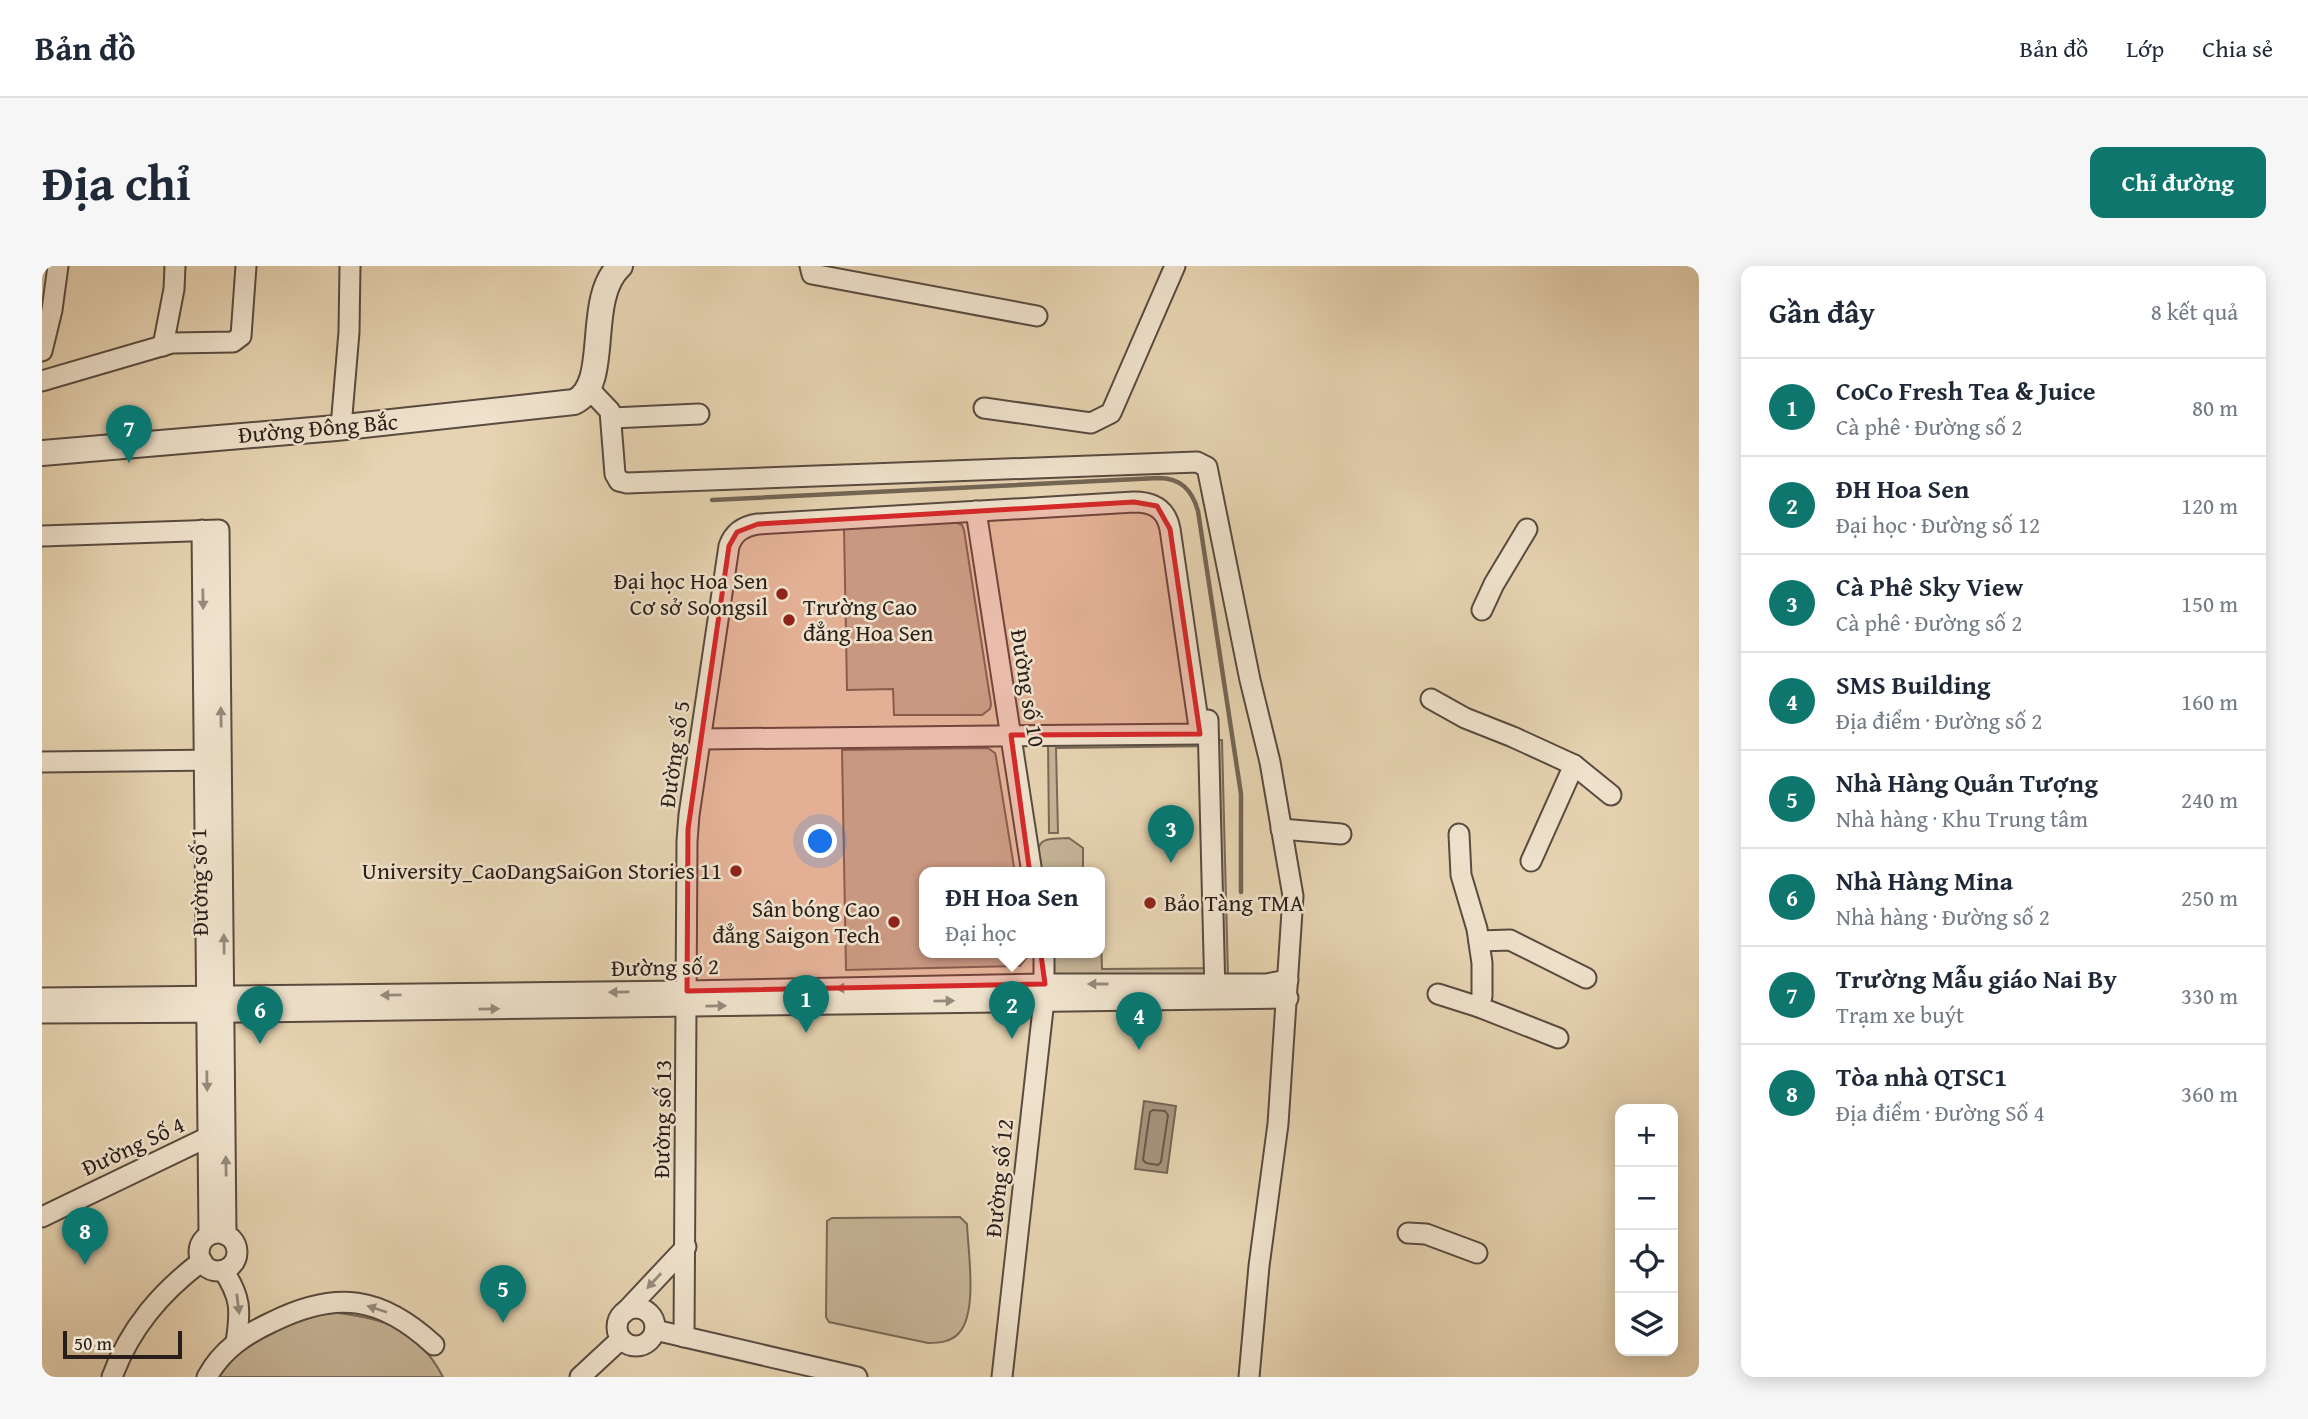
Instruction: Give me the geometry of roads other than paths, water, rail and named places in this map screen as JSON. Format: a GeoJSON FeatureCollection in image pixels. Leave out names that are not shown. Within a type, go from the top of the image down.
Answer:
{"type":"FeatureCollection","features":[{"type":"Feature","properties":{"kind":"street"},"geometry":{"type":"LineString","coordinates":[[42,351],[52,310],[58,266]]}},
{"type":"Feature","properties":{"kind":"street"},"geometry":{"type":"LineString","coordinates":[[163,346],[174,289],[175,266]]}},
{"type":"Feature","properties":{"kind":"street"},"geometry":{"type":"LineString","coordinates":[[42,381],[172,343],[233,342],[241,336],[246,266]]}},
{"type":"Feature","properties":{"kind":"street"},"geometry":{"type":"LineString","coordinates":[[341,427],[349,332],[350,266]]}},
{"type":"Feature","properties":{"kind":"street"},"geometry":{"type":"LineString","coordinates":[[620,266],[612,273],[602,303],[590,390],[606,405],[612,418],[615,474],[619,481],[627,483],[1197,462],[1205,464],[1270,762],[1293,896],[1278,1124],[1259,1266],[1249,1377]]}},
{"type":"Feature","properties":{"kind":"street"},"geometry":{"type":"LineString","coordinates":[[810,266],[812,274],[1037,316]]}},
{"type":"Feature","properties":{"kind":"street"},"geometry":{"type":"LineString","coordinates":[[984,408],[1091,423],[1111,413],[1175,266]]}},
{"type":"Feature","properties":{"kind":"street","name":"Đường Đông Bắc"},"geometry":{"type":"LineString","coordinates":[[42,453],[341,427],[568,403],[580,400],[590,390]]}},
{"type":"Feature","properties":{"kind":"street"},"geometry":{"type":"LineString","coordinates":[[612,418],[699,414]]}},
{"type":"Feature","properties":{"kind":"street"},"geometry":{"type":"LineString","coordinates":[[701,739],[1200,734],[1170,528],[1163,511],[1150,503],[1134,502],[976,511]]}},
{"type":"Feature","properties":{"kind":"street","name":"Đường số 5"},"geometry":{"type":"LineString","coordinates":[[687,999],[687,841],[732,539],[741,529],[758,524],[976,511]]}},
{"type":"Feature","properties":{"kind":"street","name":"Đường số 10"},"geometry":{"type":"LineString","coordinates":[[976,511],[1031,867]]}},
{"type":"Feature","properties":{"kind":"street"},"geometry":{"type":"LineString","coordinates":[[1482,611],[1494,584],[1527,528]]}},
{"type":"Feature","properties":{"kind":"street","name":"Đường số 1"},"geometry":{"type":"LineString","coordinates":[[42,536],[211,530],[218,1235]]}},
{"type":"Feature","properties":{"kind":"street"},"geometry":{"type":"LineString","coordinates":[[1208,694],[1215,991]]}},
{"type":"Feature","properties":{"kind":"street"},"geometry":{"type":"LineString","coordinates":[[1431,699],[1465,718],[1574,765],[1611,795]]}},
{"type":"Feature","properties":{"kind":"street"},"geometry":{"type":"LineString","coordinates":[[42,762],[213,760]]}},
{"type":"Feature","properties":{"kind":"street"},"geometry":{"type":"LineString","coordinates":[[1531,861],[1574,765]]}},
{"type":"Feature","properties":{"kind":"street"},"geometry":{"type":"LineString","coordinates":[[1281,829],[1341,834]]}},
{"type":"Feature","properties":{"kind":"street"},"geometry":{"type":"LineString","coordinates":[[1460,834],[1461,875],[1479,941],[1482,985],[1479,1007]]}},
{"type":"Feature","properties":{"kind":"street"},"geometry":{"type":"LineString","coordinates":[[1479,941],[1510,940],[1586,978]]}},
{"type":"Feature","properties":{"kind":"street"},"geometry":{"type":"LineString","coordinates":[[1044,958],[1044,992]]}},
{"type":"Feature","properties":{"kind":"street","name":"Đường số 2"},"geometry":{"type":"LineString","coordinates":[[42,1013],[215,1005],[1288,989]]}},
{"type":"Feature","properties":{"kind":"street","name":"Đường số 12"},"geometry":{"type":"LineString","coordinates":[[1002,1377],[1044,992]]}},
{"type":"Feature","properties":{"kind":"street"},"geometry":{"type":"LineString","coordinates":[[1438,994],[1558,1038]]}},
{"type":"Feature","properties":{"kind":"street","name":"Đường số 2"},"geometry":{"type":"LineString","coordinates":[[42,999],[215,1005]]}},
{"type":"Feature","properties":{"kind":"street","name":"Đường số 13"},"geometry":{"type":"LineString","coordinates":[[684,1337],[687,999]]}},
{"type":"Feature","properties":{"kind":"street","name":"Đường Số 4"},"geometry":{"type":"LineString","coordinates":[[42,1216],[217,1137]]}},
{"type":"Feature","properties":{"kind":"street"},"geometry":{"type":"LineString","coordinates":[[1408,1233],[1426,1234],[1477,1253]]}},
{"type":"Feature","properties":{"kind":"street"},"geometry":{"type":"LineString","coordinates":[[218,1235],[235,1242],[237,1254],[232,1265],[223,1270],[210,1269],[202,1261],[200,1246],[218,1235]]}},
{"type":"Feature","properties":{"kind":"street"},"geometry":{"type":"LineString","coordinates":[[622,1315],[633,1309],[645,1310],[653,1318],[655,1330],[650,1340],[640,1346],[628,1345],[621,1339],[617,1328],[622,1315],[685,1247]]}},
{"type":"Feature","properties":{"kind":"street"},"geometry":{"type":"LineString","coordinates":[[112,1377],[126,1344],[145,1314],[168,1288],[202,1261]]}},
{"type":"Feature","properties":{"kind":"street"},"geometry":{"type":"LineString","coordinates":[[223,1270],[234,1286],[239,1301],[236,1342]]}},
{"type":"Feature","properties":{"kind":"street"},"geometry":{"type":"LineString","coordinates":[[207,1377],[217,1361],[252,1331],[296,1310],[333,1301],[376,1307],[412,1325],[434,1345]]}},
{"type":"Feature","properties":{"kind":"street"},"geometry":{"type":"LineString","coordinates":[[655,1330],[857,1377]]}},
{"type":"Feature","properties":{"kind":"street"},"geometry":{"type":"LineString","coordinates":[[580,1377],[621,1339]]}},
{"type":"Feature","properties":{"kind":"water"},"geometry":{"type":"Polygon","coordinates":[[[1144,1101],[1176,1106],[1167,1173],[1135,1169],[1144,1101]]]}},
{"type":"Feature","properties":{"kind":"waterway"},"geometry":{"type":"LineString","coordinates":[[712,500],[1158,478],[1179,483],[1189,491],[1198,511],[1241,794],[1241,892]]}},
{"type":"Feature","properties":{"kind":"place","name":"Trường Mẫu giáo Nai By"},"geometry":{"type":"Point","coordinates":[129,463]}},
{"type":"Feature","properties":{"kind":"place","name":"Đại học Hoa Sen Cơ sở Soongsil"},"geometry":{"type":"Point","coordinates":[782,594]}},
{"type":"Feature","properties":{"kind":"place","name":"Trường Cao đẳng Hoa Sen"},"geometry":{"type":"Point","coordinates":[789,620]}},
{"type":"Feature","properties":{"kind":"place","name":"Cà Phê Sky View"},"geometry":{"type":"Point","coordinates":[1171,863]}},
{"type":"Feature","properties":{"kind":"place","name":"University_CaoDangSaiGon Stories 11"},"geometry":{"type":"Point","coordinates":[736,871]}},
{"type":"Feature","properties":{"kind":"place","name":"Bảo Tàng TMA"},"geometry":{"type":"Point","coordinates":[1150,903]}},
{"type":"Feature","properties":{"kind":"place","name":"Sân bóng Cao đẳng Saigon Tech"},"geometry":{"type":"Point","coordinates":[894,922]}},
{"type":"Feature","properties":{"kind":"place","name":"CoCo Fresh Tea & Juice"},"geometry":{"type":"Point","coordinates":[806,1033]}},
{"type":"Feature","properties":{"kind":"place","name":"ĐH Hoa Sen"},"geometry":{"type":"Point","coordinates":[1012,1039]}},
{"type":"Feature","properties":{"kind":"place","name":"Nhà Hàng Mina"},"geometry":{"type":"Point","coordinates":[260,1044]}},
{"type":"Feature","properties":{"kind":"place","name":"SMS Building"},"geometry":{"type":"Point","coordinates":[1139,1050]}},
{"type":"Feature","properties":{"kind":"place","name":"Tòa nhà QTSC1"},"geometry":{"type":"Point","coordinates":[85,1265]}},
{"type":"Feature","properties":{"kind":"place","name":"Nhà Hàng Quản Tượng"},"geometry":{"type":"Point","coordinates":[503,1323]}}]}
